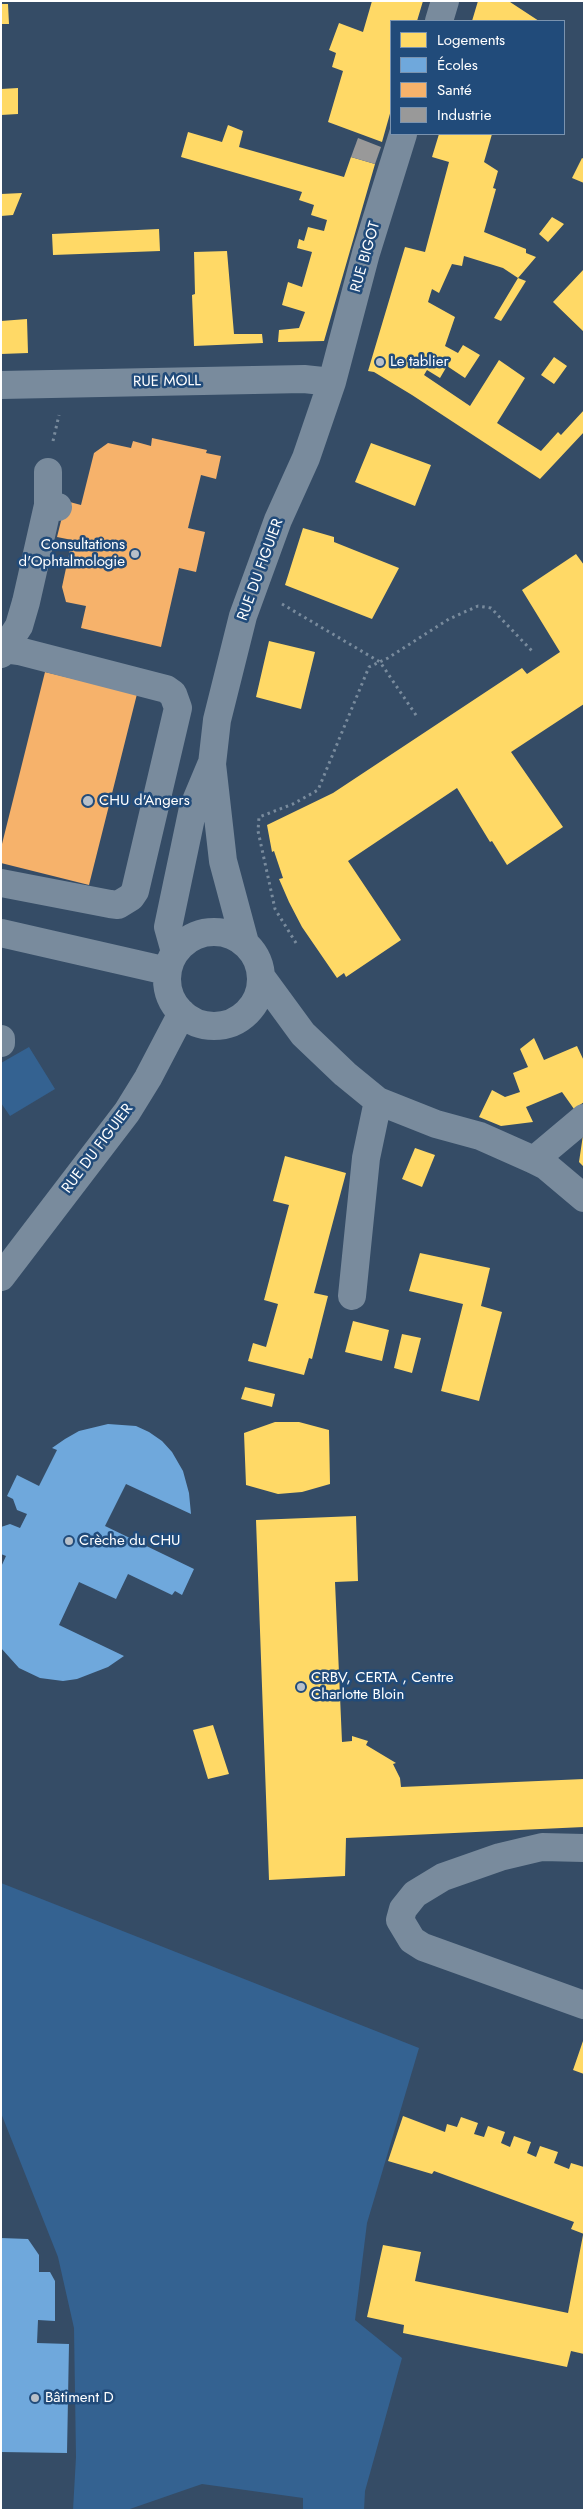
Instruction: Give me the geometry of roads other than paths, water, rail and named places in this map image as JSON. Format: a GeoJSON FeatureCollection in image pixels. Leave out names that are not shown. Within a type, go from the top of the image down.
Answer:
{"type":"FeatureCollection","features":[{"type":"Feature","properties":{"kind":"street"},"geometry":{"type":"LineString","coordinates":[[439,20],[445,1]]}},
{"type":"Feature","properties":{"kind":"street","name":"RUE BIGOT"},"geometry":{"type":"LineString","coordinates":[[332,382],[366,253],[404,135]]}},
{"type":"Feature","properties":{"kind":"street","name":"RUE MOLL"},"geometry":{"type":"LineString","coordinates":[[1,385],[304,379],[332,382]]}},
{"type":"Feature","properties":{"kind":"street","name":"RUE DU FIGUIER"},"geometry":{"type":"LineString","coordinates":[[332,382],[306,458],[278,520],[243,616],[217,720],[212,764],[223,861],[245,942],[257,958],[262,978],[303,1034],[345,1074],[378,1100],[436,1124],[480,1136],[534,1160],[546,1166],[584,1198]]}},
{"type":"Feature","properties":{"kind":"street"},"geometry":{"type":"LineString","coordinates":[[3,652],[19,626],[53,506],[48,472]]}},
{"type":"Feature","properties":{"kind":"street"},"geometry":{"type":"LineString","coordinates":[[1,883],[118,905],[131,897],[135,891],[178,708],[173,694],[166,689],[19,651],[3,652]]}},
{"type":"Feature","properties":{"kind":"street","name":"RUE DU FIGUIER"},"geometry":{"type":"LineString","coordinates":[[1,1277],[127,1112],[148,1078],[182,1014],[173,1001],[167,986],[171,962],[168,927],[193,808],[212,764]]}},
{"type":"Feature","properties":{"kind":"street"},"geometry":{"type":"LineString","coordinates":[[1,934],[171,962],[195,936],[208,932],[221,932],[245,942]]}},
{"type":"Feature","properties":{"kind":"street"},"geometry":{"type":"LineString","coordinates":[[182,1014],[198,1023],[215,1026],[233,1022],[248,1012],[258,996],[262,978]]}},
{"type":"Feature","properties":{"kind":"street"},"geometry":{"type":"LineString","coordinates":[[352,1296],[366,1158],[378,1100]]}},
{"type":"Feature","properties":{"kind":"street"},"geometry":{"type":"LineString","coordinates":[[534,1160],[584,1118]]}},
{"type":"Feature","properties":{"kind":"street"},"geometry":{"type":"LineString","coordinates":[[584,1848],[542,1847],[500,1857],[443,1877],[415,1894],[403,1909],[400,1920],[412,1940],[423,1947],[584,2005]]}},
{"type":"Feature","properties":{"kind":"place","name":"Le tablier"},"geometry":{"type":"Point","coordinates":[380,362]}},
{"type":"Feature","properties":{"kind":"place","name":"Consultations d'Ophtalmologie"},"geometry":{"type":"Point","coordinates":[135,554]}},
{"type":"Feature","properties":{"kind":"place","name":"CHU d'Angers"},"geometry":{"type":"Point","coordinates":[88,801]}},
{"type":"Feature","properties":{"kind":"place","name":"Crèche du CHU"},"geometry":{"type":"Point","coordinates":[69,1541]}},
{"type":"Feature","properties":{"kind":"place","name":"CRBV, CERTA , Centre Charlotte Bloin"},"geometry":{"type":"Point","coordinates":[301,1687]}},
{"type":"Feature","properties":{"kind":"place","name":"Bâtiment D"},"geometry":{"type":"Point","coordinates":[35,2398]}}]}
